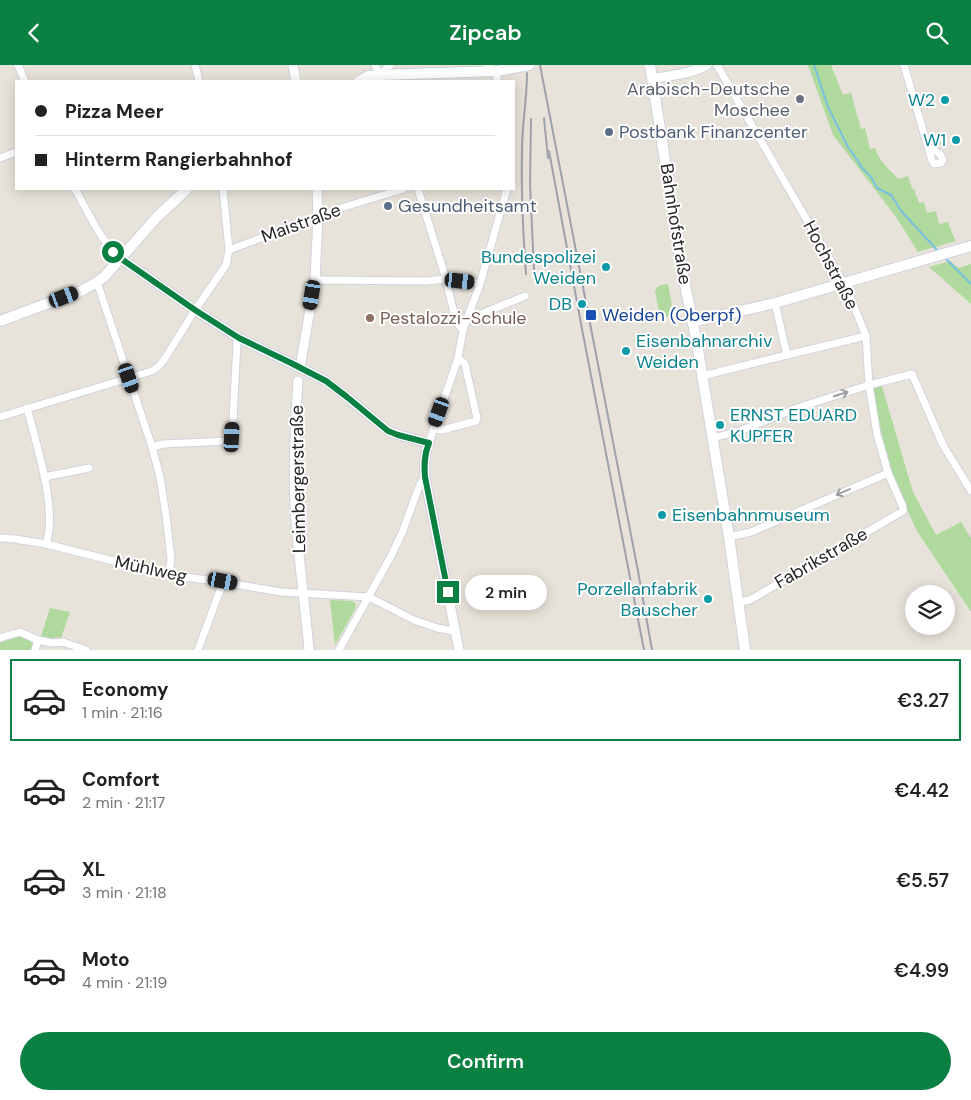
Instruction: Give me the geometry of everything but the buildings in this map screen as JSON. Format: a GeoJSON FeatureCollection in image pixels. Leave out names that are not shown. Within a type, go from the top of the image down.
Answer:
{"type":"FeatureCollection","features":[{"type":"Feature","properties":{"kind":"main road"},"geometry":{"type":"LineString","coordinates":[[361,80],[368,76],[381,78],[492,71],[529,65]]}},
{"type":"Feature","properties":{"kind":"main road","name":"Bahnhofstraße"},"geometry":{"type":"LineString","coordinates":[[650,65],[683,275],[713,438],[745,650]]}},
{"type":"Feature","properties":{"kind":"main road"},"geometry":{"type":"LineString","coordinates":[[0,321],[81,291],[97,282],[104,277],[156,217],[186,190]]}},
{"type":"Feature","properties":{"kind":"main road"},"geometry":{"type":"LineString","coordinates":[[692,322],[775,303],[971,246]]}},
{"type":"Feature","properties":{"kind":"street"},"geometry":{"type":"LineString","coordinates":[[18,65],[25,80]]}},
{"type":"Feature","properties":{"kind":"street"},"geometry":{"type":"LineString","coordinates":[[195,65],[199,80]]}},
{"type":"Feature","properties":{"kind":"street"},"geometry":{"type":"LineString","coordinates":[[294,65],[296,80]]}},
{"type":"Feature","properties":{"kind":"street"},"geometry":{"type":"LineString","coordinates":[[375,65],[381,78]]}},
{"type":"Feature","properties":{"kind":"street"},"geometry":{"type":"LineString","coordinates":[[381,78],[390,65]]}},
{"type":"Feature","properties":{"kind":"street","name":"Hochstraße"},"geometry":{"type":"LineString","coordinates":[[717,65],[848,291],[866,336],[869,385],[877,434],[888,473],[903,511]]}},
{"type":"Feature","properties":{"kind":"street"},"geometry":{"type":"LineString","coordinates":[[904,65],[928,147]]}},
{"type":"Feature","properties":{"kind":"street"},"geometry":{"type":"LineString","coordinates":[[653,79],[685,73],[706,66]]}},
{"type":"Feature","properties":{"kind":"street"},"geometry":{"type":"LineString","coordinates":[[0,158],[15,152]]}},
{"type":"Feature","properties":{"kind":"street"},"geometry":{"type":"LineString","coordinates":[[76,190],[102,237],[120,258],[239,338],[300,367],[336,389],[388,431],[429,443]]}},
{"type":"Feature","properties":{"kind":"street"},"geometry":{"type":"LineString","coordinates":[[0,417],[152,371],[159,366],[226,265],[229,250],[223,190]]}},
{"type":"Feature","properties":{"kind":"street","name":"Leimbergerstraße"},"geometry":{"type":"LineString","coordinates":[[310,650],[298,545],[294,446],[298,381],[315,280],[318,217],[317,190]]}},
{"type":"Feature","properties":{"kind":"street","name":"Maistraße"},"geometry":{"type":"LineString","coordinates":[[229,250],[318,217],[400,190]]}},
{"type":"Feature","properties":{"kind":"street"},"geometry":{"type":"LineString","coordinates":[[418,190],[446,279],[456,322],[463,330]]}},
{"type":"Feature","properties":{"kind":"street"},"geometry":{"type":"LineString","coordinates":[[459,650],[425,477],[425,452],[458,358],[463,330],[480,284],[508,190]]}},
{"type":"Feature","properties":{"kind":"street"},"geometry":{"type":"LineString","coordinates":[[315,280],[426,281],[446,279],[480,284]]}},
{"type":"Feature","properties":{"kind":"street"},"geometry":{"type":"LineString","coordinates":[[97,282],[152,447],[160,477],[171,559],[169,575]]}},
{"type":"Feature","properties":{"kind":"street"},"geometry":{"type":"LineString","coordinates":[[468,317],[476,316],[525,296]]}},
{"type":"Feature","properties":{"kind":"street"},"geometry":{"type":"LineString","coordinates":[[775,303],[787,355]]}},
{"type":"Feature","properties":{"kind":"street"},"geometry":{"type":"LineString","coordinates":[[702,377],[866,336]]}},
{"type":"Feature","properties":{"kind":"street"},"geometry":{"type":"LineString","coordinates":[[152,447],[163,444],[226,441],[232,439],[237,343],[239,338]]}},
{"type":"Feature","properties":{"kind":"street"},"geometry":{"type":"LineString","coordinates":[[433,429],[442,430],[476,421],[477,418],[465,364],[458,358]]}},
{"type":"Feature","properties":{"kind":"street"},"geometry":{"type":"LineString","coordinates":[[713,438],[742,430],[800,407],[869,385],[912,374],[943,445],[971,491]]}},
{"type":"Feature","properties":{"kind":"street"},"geometry":{"type":"LineString","coordinates":[[27,409],[44,477],[49,506],[49,535],[46,543]]}},
{"type":"Feature","properties":{"kind":"street"},"geometry":{"type":"LineString","coordinates":[[44,477],[88,468]]}},
{"type":"Feature","properties":{"kind":"street"},"geometry":{"type":"LineString","coordinates":[[729,537],[751,532],[888,473]]}},
{"type":"Feature","properties":{"kind":"street"},"geometry":{"type":"LineString","coordinates":[[338,650],[392,556],[420,484],[425,477]]}},
{"type":"Feature","properties":{"kind":"street","name":"Fabrikstraße"},"geometry":{"type":"LineString","coordinates":[[739,602],[750,599],[903,511]]}},
{"type":"Feature","properties":{"kind":"street","name":"Mühlweg"},"geometry":{"type":"LineString","coordinates":[[0,538],[46,543],[169,575],[223,581],[281,592],[369,597]]}},
{"type":"Feature","properties":{"kind":"street"},"geometry":{"type":"LineString","coordinates":[[198,650],[223,581]]}},
{"type":"Feature","properties":{"kind":"street"},"geometry":{"type":"LineString","coordinates":[[369,597],[414,620],[437,628],[455,631]]}},
{"type":"Feature","properties":{"kind":"street"},"geometry":{"type":"LineString","coordinates":[[0,638],[20,633],[52,643],[63,642],[86,650]]}},
{"type":"Feature","properties":{"kind":"street"},"geometry":{"type":"LineString","coordinates":[[35,650],[38,639]]}},
{"type":"Feature","properties":{"kind":"green space"},"geometry":{"type":"Polygon","coordinates":[[[808,65],[831,65],[843,95],[851,93],[861,129],[865,128],[870,149],[875,148],[882,161],[898,179],[908,176],[919,203],[924,202],[927,213],[936,211],[939,224],[948,222],[956,241],[918,252],[896,217],[833,135],[808,65]]]}},
{"type":"Feature","properties":{"kind":"green space"},"geometry":{"type":"Polygon","coordinates":[[[950,261],[959,268],[971,264],[971,304],[929,267],[950,261]]]}},
{"type":"Feature","properties":{"kind":"green space"},"geometry":{"type":"Polygon","coordinates":[[[668,284],[672,306],[670,307],[671,316],[663,317],[660,316],[655,291],[658,286],[668,284]]]}},
{"type":"Feature","properties":{"kind":"green space"},"geometry":{"type":"Polygon","coordinates":[[[882,386],[913,492],[936,535],[961,522],[971,538],[971,612],[955,588],[955,585],[953,585],[917,531],[909,514],[893,475],[873,402],[874,388],[882,386]]]}},
{"type":"Feature","properties":{"kind":"green space"},"geometry":{"type":"Polygon","coordinates":[[[330,600],[352,601],[356,604],[335,645],[330,600]]]}},
{"type":"Feature","properties":{"kind":"green space"},"geometry":{"type":"Polygon","coordinates":[[[50,608],[70,612],[61,638],[50,639],[41,636],[50,608]]]}},
{"type":"Feature","properties":{"kind":"green space"},"geometry":{"type":"Polygon","coordinates":[[[19,635],[30,639],[33,646],[31,650],[0,650],[0,641],[19,635]]]}},
{"type":"Feature","properties":{"kind":"waterway"},"geometry":{"type":"LineString","coordinates":[[814,65],[828,107],[848,147],[862,168],[871,177],[877,188],[891,195],[902,212],[939,252]]}},
{"type":"Feature","properties":{"kind":"waterway"},"geometry":{"type":"LineString","coordinates":[[944,257],[971,284]]}},
{"type":"Feature","properties":{"kind":"railway"},"geometry":{"type":"LineString","coordinates":[[540,65],[652,650]]}},
{"type":"Feature","properties":{"kind":"railway"},"geometry":{"type":"LineString","coordinates":[[526,274],[522,212],[522,140],[527,73]]}},
{"type":"Feature","properties":{"kind":"railway"},"geometry":{"type":"LineString","coordinates":[[544,118],[548,158]]}},
{"type":"Feature","properties":{"kind":"railway"},"geometry":{"type":"LineString","coordinates":[[531,119],[530,184],[534,269]]}},
{"type":"Feature","properties":{"kind":"railway"},"geometry":{"type":"LineString","coordinates":[[549,151],[644,650]]}},
{"type":"Feature","properties":{"kind":"place","name":"Arabisch-Deutsche Moschee"},"geometry":{"type":"Point","coordinates":[800,99]}},
{"type":"Feature","properties":{"kind":"place","name":"W2"},"geometry":{"type":"Point","coordinates":[945,100]}},
{"type":"Feature","properties":{"kind":"place","name":"Postbank Finanzcenter"},"geometry":{"type":"Point","coordinates":[609,132]}},
{"type":"Feature","properties":{"kind":"place","name":"W1"},"geometry":{"type":"Point","coordinates":[956,140]}},
{"type":"Feature","properties":{"kind":"place","name":"Gesundheitsamt"},"geometry":{"type":"Point","coordinates":[388,206]}},
{"type":"Feature","properties":{"kind":"place","name":"Bundespolizei Weiden"},"geometry":{"type":"Point","coordinates":[606,267]}},
{"type":"Feature","properties":{"kind":"place","name":"DB"},"geometry":{"type":"Point","coordinates":[582,304]}},
{"type":"Feature","properties":{"kind":"place","name":"Weiden (Oberpf)"},"geometry":{"type":"Point","coordinates":[591,315]}},
{"type":"Feature","properties":{"kind":"place","name":"Pestalozzi-Schule"},"geometry":{"type":"Point","coordinates":[370,318]}},
{"type":"Feature","properties":{"kind":"place","name":"Eisenbahnarchiv Weiden"},"geometry":{"type":"Point","coordinates":[626,351]}},
{"type":"Feature","properties":{"kind":"place","name":"ERNST EDUARD KUPFER"},"geometry":{"type":"Point","coordinates":[720,425]}},
{"type":"Feature","properties":{"kind":"place","name":"Eisenbahnmuseum"},"geometry":{"type":"Point","coordinates":[662,515]}},
{"type":"Feature","properties":{"kind":"place","name":"Porzellanfabrik Bauscher"},"geometry":{"type":"Point","coordinates":[708,599]}},
{"type":"Feature","properties":{"kind":"route"},"geometry":{"type":"LineString","coordinates":[[113,252],[195,310],[239,338],[326,381],[388,431],[429,443],[425,452],[425,477],[448,592]]}}]}
